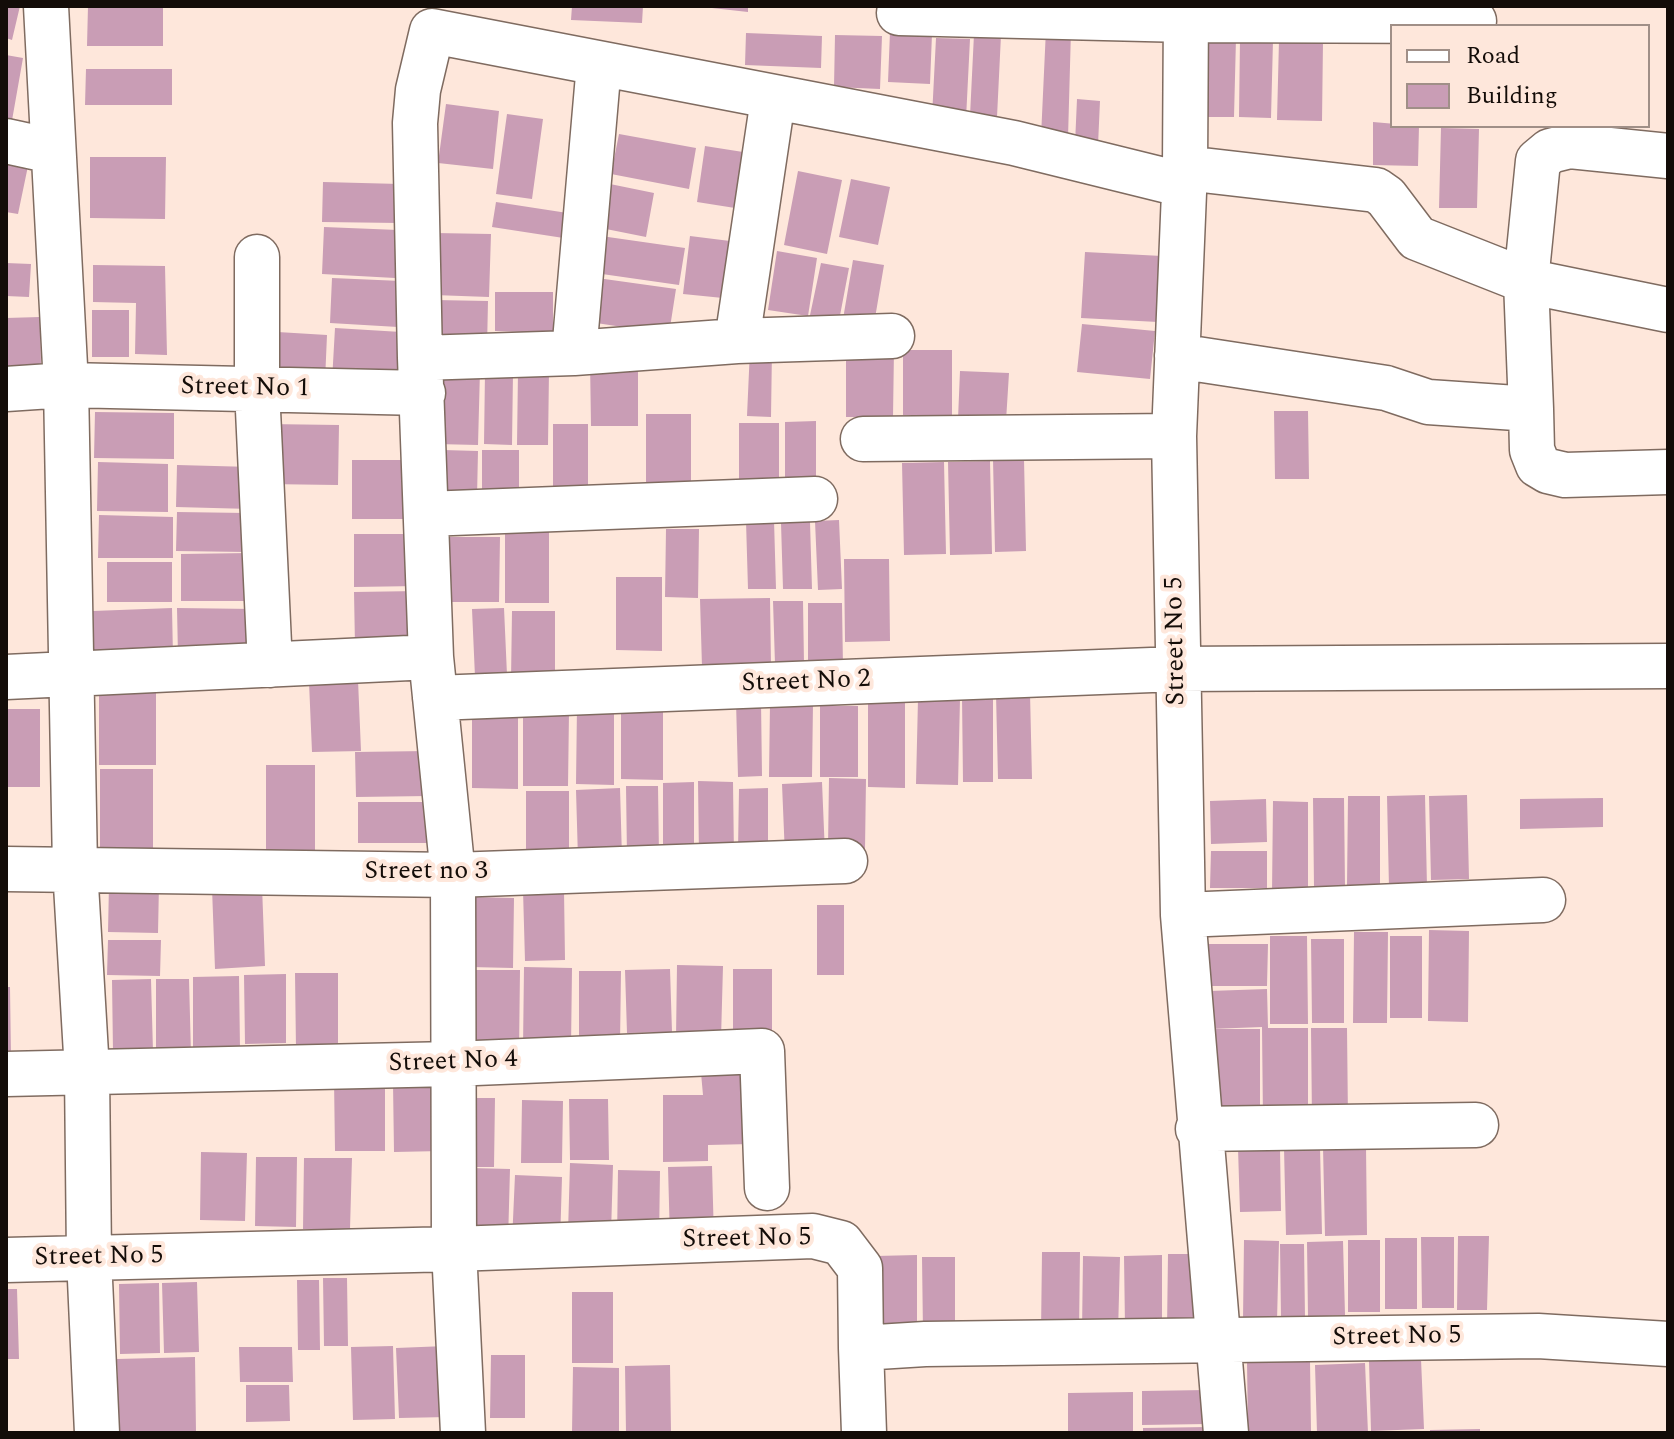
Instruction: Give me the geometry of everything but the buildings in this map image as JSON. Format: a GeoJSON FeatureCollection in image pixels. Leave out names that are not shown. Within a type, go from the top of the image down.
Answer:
{"type":"FeatureCollection","features":[{"type":"Feature","properties":{"kind":"street"},"geometry":{"type":"LineString","coordinates":[[46,6],[66,385],[75,868],[87,1071],[89,1258],[97,1433]]}},
{"type":"Feature","properties":{"kind":"street"},"geometry":{"type":"LineString","coordinates":[[899,13],[1186,13],[1474,21]]}},
{"type":"Feature","properties":{"kind":"street","name":"Street No 5"},"geometry":{"type":"LineString","coordinates":[[1186,13],[1184,176],[1174,436],[1183,915],[1198,1129],[1226,1433]]}},
{"type":"Feature","properties":{"kind":"street"},"geometry":{"type":"LineString","coordinates":[[463,1433],[454,1249],[453,875],[433,678],[415,123],[418,90],[432,31],[1184,176],[1376,190],[1386,197],[1417,238],[1526,281],[1668,310]]}},
{"type":"Feature","properties":{"kind":"street"},"geometry":{"type":"LineString","coordinates":[[574,353],[599,64]]}},
{"type":"Feature","properties":{"kind":"street"},"geometry":{"type":"LineString","coordinates":[[737,341],[773,99]]}},
{"type":"Feature","properties":{"kind":"street"},"geometry":{"type":"LineString","coordinates":[[6,141],[52,151]]}},
{"type":"Feature","properties":{"kind":"street"},"geometry":{"type":"LineString","coordinates":[[1668,156],[1570,146],[1550,151],[1538,161],[1531,201],[1526,281],[1532,450],[1538,465],[1565,475],[1668,472]]}},
{"type":"Feature","properties":{"kind":"street"},"geometry":{"type":"LineString","coordinates":[[257,257],[257,389],[270,665]]}},
{"type":"Feature","properties":{"kind":"street","name":"Street No 1"},"geometry":{"type":"LineString","coordinates":[[6,389],[66,385],[257,389],[422,375],[574,353],[737,341],[892,336]]}},
{"type":"Feature","properties":{"kind":"street"},"geometry":{"type":"LineString","coordinates":[[1177,356],[1386,388],[1428,402],[1531,409]]}},
{"type":"Feature","properties":{"kind":"street"},"geometry":{"type":"LineString","coordinates":[[863,439],[1174,436]]}},
{"type":"Feature","properties":{"kind":"street"},"geometry":{"type":"LineString","coordinates":[[426,514],[815,499]]}},
{"type":"Feature","properties":{"kind":"street","name":"Street No 2"},"geometry":{"type":"LineString","coordinates":[[73,675],[270,665],[433,678],[1668,666]]}},
{"type":"Feature","properties":{"kind":"street"},"geometry":{"type":"LineString","coordinates":[[6,677],[73,675]]}},
{"type":"Feature","properties":{"kind":"street","name":"Street no 3"},"geometry":{"type":"LineString","coordinates":[[6,869],[453,875],[845,861]]}},
{"type":"Feature","properties":{"kind":"street"},"geometry":{"type":"LineString","coordinates":[[1183,915],[1543,900]]}},
{"type":"Feature","properties":{"kind":"street","name":"Street No 4"},"geometry":{"type":"LineString","coordinates":[[6,1074],[452,1064],[762,1051],[767,1188]]}},
{"type":"Feature","properties":{"kind":"street"},"geometry":{"type":"LineString","coordinates":[[1198,1129],[1476,1125]]}},
{"type":"Feature","properties":{"kind":"street","name":"Street No 5"},"geometry":{"type":"LineString","coordinates":[[6,1260],[813,1236],[841,1243],[860,1268],[861,1348],[1538,1336],[1668,1344]]}},
{"type":"Feature","properties":{"kind":"street"},"geometry":{"type":"LineString","coordinates":[[861,1348],[864,1433]]}}]}
